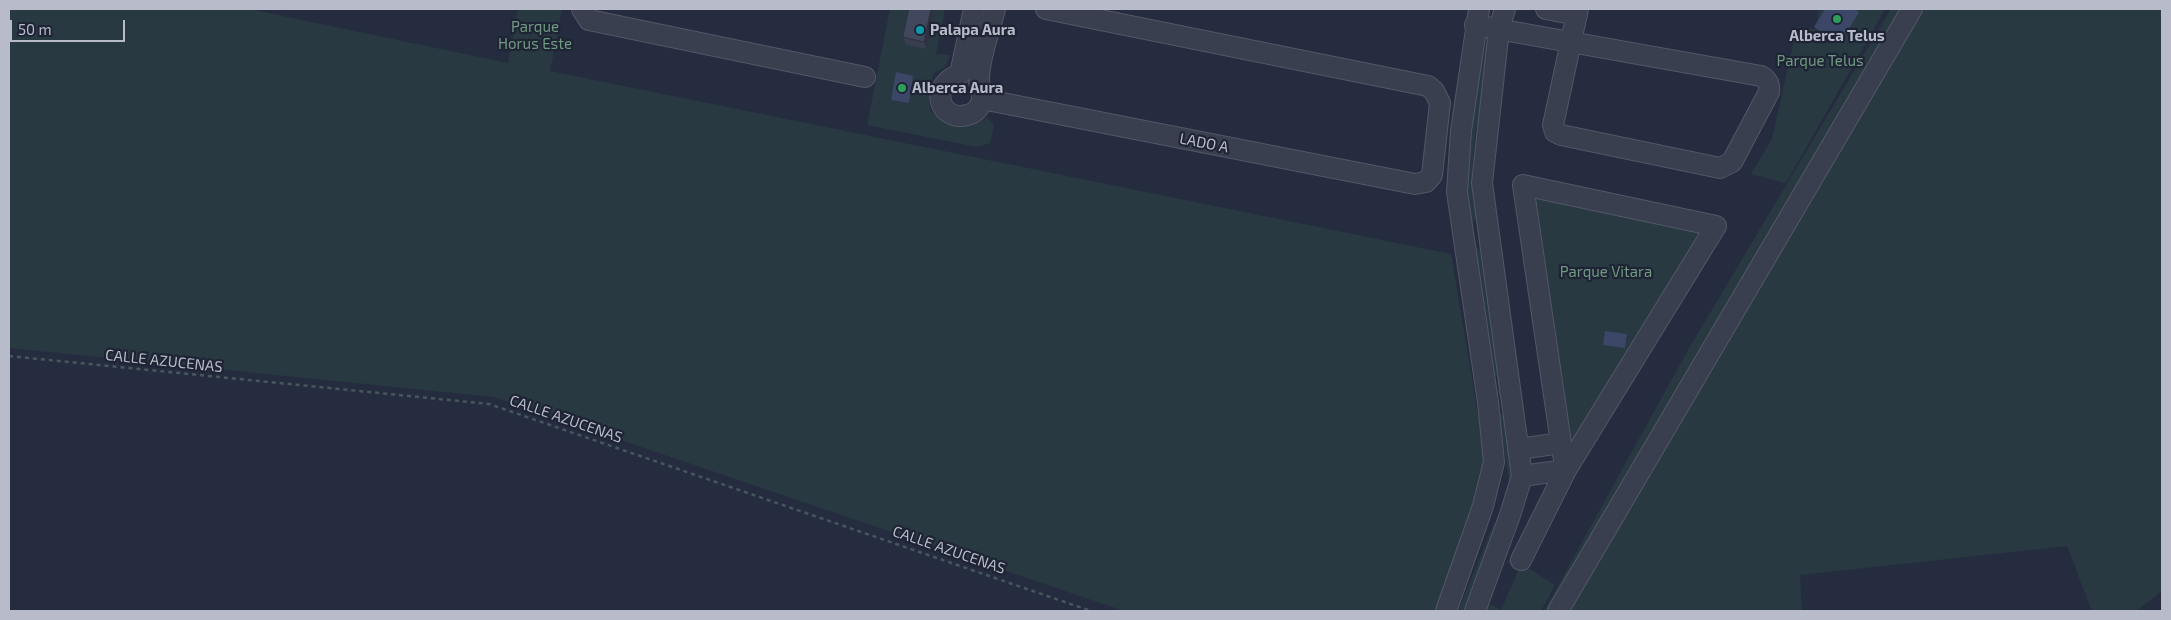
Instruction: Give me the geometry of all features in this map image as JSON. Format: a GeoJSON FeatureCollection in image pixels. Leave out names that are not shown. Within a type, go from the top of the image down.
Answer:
{"type":"FeatureCollection","features":[{"type":"Feature","properties":{"kind":"street"},"geometry":{"type":"LineString","coordinates":[[582,9],[589,20],[865,77]]}},
{"type":"Feature","properties":{"kind":"street"},"geometry":{"type":"LineString","coordinates":[[974,9],[960,74],[945,82],[940,94],[945,109],[959,116],[976,111],[982,100],[979,78],[994,9]]}},
{"type":"Feature","properties":{"kind":"street","name":"LADO A"},"geometry":{"type":"LineString","coordinates":[[982,100],[1416,184],[1426,182],[1432,174],[1440,103],[1434,90],[1428,86],[1046,9]]}},
{"type":"Feature","properties":{"kind":"street"},"geometry":{"type":"LineString","coordinates":[[1475,611],[1522,476],[1482,176],[1499,29],[1504,9]]}},
{"type":"Feature","properties":{"kind":"street"},"geometry":{"type":"LineString","coordinates":[[1446,611],[1483,506],[1492,474],[1494,453],[1457,192],[1461,131],[1477,17],[1499,29],[1571,42],[1761,76],[1768,82],[1769,92],[1735,157],[1724,168],[1561,136],[1555,132],[1553,125],[1571,42],[1578,12],[1546,9]]}},
{"type":"Feature","properties":{"kind":"street"},"geometry":{"type":"LineString","coordinates":[[1558,611],[1638,473],[1842,132],[1912,9]]}},
{"type":"Feature","properties":{"kind":"street"},"geometry":{"type":"LineString","coordinates":[[1521,560],[1566,470],[1716,226],[1523,185],[1566,470]]}},
{"type":"Feature","properties":{"kind":"street"},"geometry":{"type":"LineString","coordinates":[[1462,230],[1488,226]]}},
{"type":"Feature","properties":{"kind":"street"},"geometry":{"type":"LineString","coordinates":[[1519,449],[1561,443]]}},
{"type":"Feature","properties":{"kind":"street"},"geometry":{"type":"LineString","coordinates":[[1522,476],[1566,470]]}},
{"type":"Feature","properties":{"kind":"street"},"geometry":{"type":"LineString","coordinates":[[1483,506],[1510,515]]}},
{"type":"Feature","properties":{"kind":"path","name":"CALLE AZUCENAS"},"geometry":{"type":"LineString","coordinates":[[9,356],[489,404],[1091,611]]}},
{"type":"Feature","properties":{"kind":"green space","name":"Parque Horus Este"},"geometry":{"type":"Polygon","coordinates":[[[9,9],[249,9],[508,63],[518,9],[562,9],[550,71],[1451,254],[1485,456],[1482,483],[1438,611],[1124,611],[494,397],[9,348],[9,9]]]}},
{"type":"Feature","properties":{"kind":"green space"},"geometry":{"type":"Polygon","coordinates":[[[890,9],[945,9],[936,54],[950,55],[945,67],[933,74],[929,91],[930,111],[951,123],[966,126],[980,122],[987,117],[994,125],[990,143],[977,147],[867,125],[890,9]]]}},
{"type":"Feature","properties":{"kind":"green space","name":"Parque Telus"},"geometry":{"type":"Polygon","coordinates":[[[1819,9],[1885,9],[1786,183],[1751,174],[1772,139],[1797,27],[1816,29],[1819,9]]]}},
{"type":"Feature","properties":{"kind":"green space"},"geometry":{"type":"Polygon","coordinates":[[[1891,9],[2162,9],[2162,591],[2136,611],[2092,611],[2067,546],[1800,575],[1802,611],[1544,611],[1688,350],[1891,9]]]}},
{"type":"Feature","properties":{"kind":"green space"},"geometry":{"type":"Polygon","coordinates":[[[1485,45],[1490,50],[1473,158],[1473,200],[1477,216],[1474,223],[1470,221],[1464,189],[1481,49],[1485,45]]]}},
{"type":"Feature","properties":{"kind":"green space","name":"Parque Vitara"},"geometry":{"type":"Polygon","coordinates":[[[1533,194],[1701,231],[1571,447],[1533,194]]]}},
{"type":"Feature","properties":{"kind":"green space"},"geometry":{"type":"Polygon","coordinates":[[[1475,246],[1481,250],[1502,396],[1498,393],[1497,376],[1492,376],[1475,246]]]}},
{"type":"Feature","properties":{"kind":"green space"},"geometry":{"type":"Polygon","coordinates":[[[1499,413],[1505,415],[1516,480],[1511,496],[1504,497],[1509,482],[1499,413]]]}},
{"type":"Feature","properties":{"kind":"green space"},"geometry":{"type":"Polygon","coordinates":[[[1494,523],[1498,524],[1467,611],[1458,611],[1494,523]]]}},
{"type":"Feature","properties":{"kind":"green space"},"geometry":{"type":"Polygon","coordinates":[[[1511,557],[1555,585],[1541,611],[1486,611],[1490,604],[1501,610],[1518,571],[1507,562],[1511,557]]]}},
{"type":"Feature","properties":{"kind":"water","name":"Alberca Telus"},"geometry":{"type":"Polygon","coordinates":[[[1825,9],[1854,9],[1859,12],[1840,44],[1814,27],[1825,9]]]}},
{"type":"Feature","properties":{"kind":"water","name":"Alberca Aura"},"geometry":{"type":"Polygon","coordinates":[[[896,72],[913,76],[909,103],[891,100],[896,72]]]}},
{"type":"Feature","properties":{"kind":"water"},"geometry":{"type":"Polygon","coordinates":[[[1605,331],[1627,334],[1625,348],[1603,345],[1605,331]]]}},
{"type":"Feature","properties":{"kind":"building","name":"Palapa Aura"},"geometry":{"type":"Polygon","coordinates":[[[909,9],[931,9],[924,42],[903,37],[909,9]]]}},
{"type":"Feature","properties":{"kind":"place","name":"Alberca Telus"},"geometry":{"type":"Point","coordinates":[1837,19]}},
{"type":"Feature","properties":{"kind":"place","name":"Palapa Aura"},"geometry":{"type":"Point","coordinates":[920,30]}},
{"type":"Feature","properties":{"kind":"place","name":"Alberca Aura"},"geometry":{"type":"Point","coordinates":[902,88]}}]}
